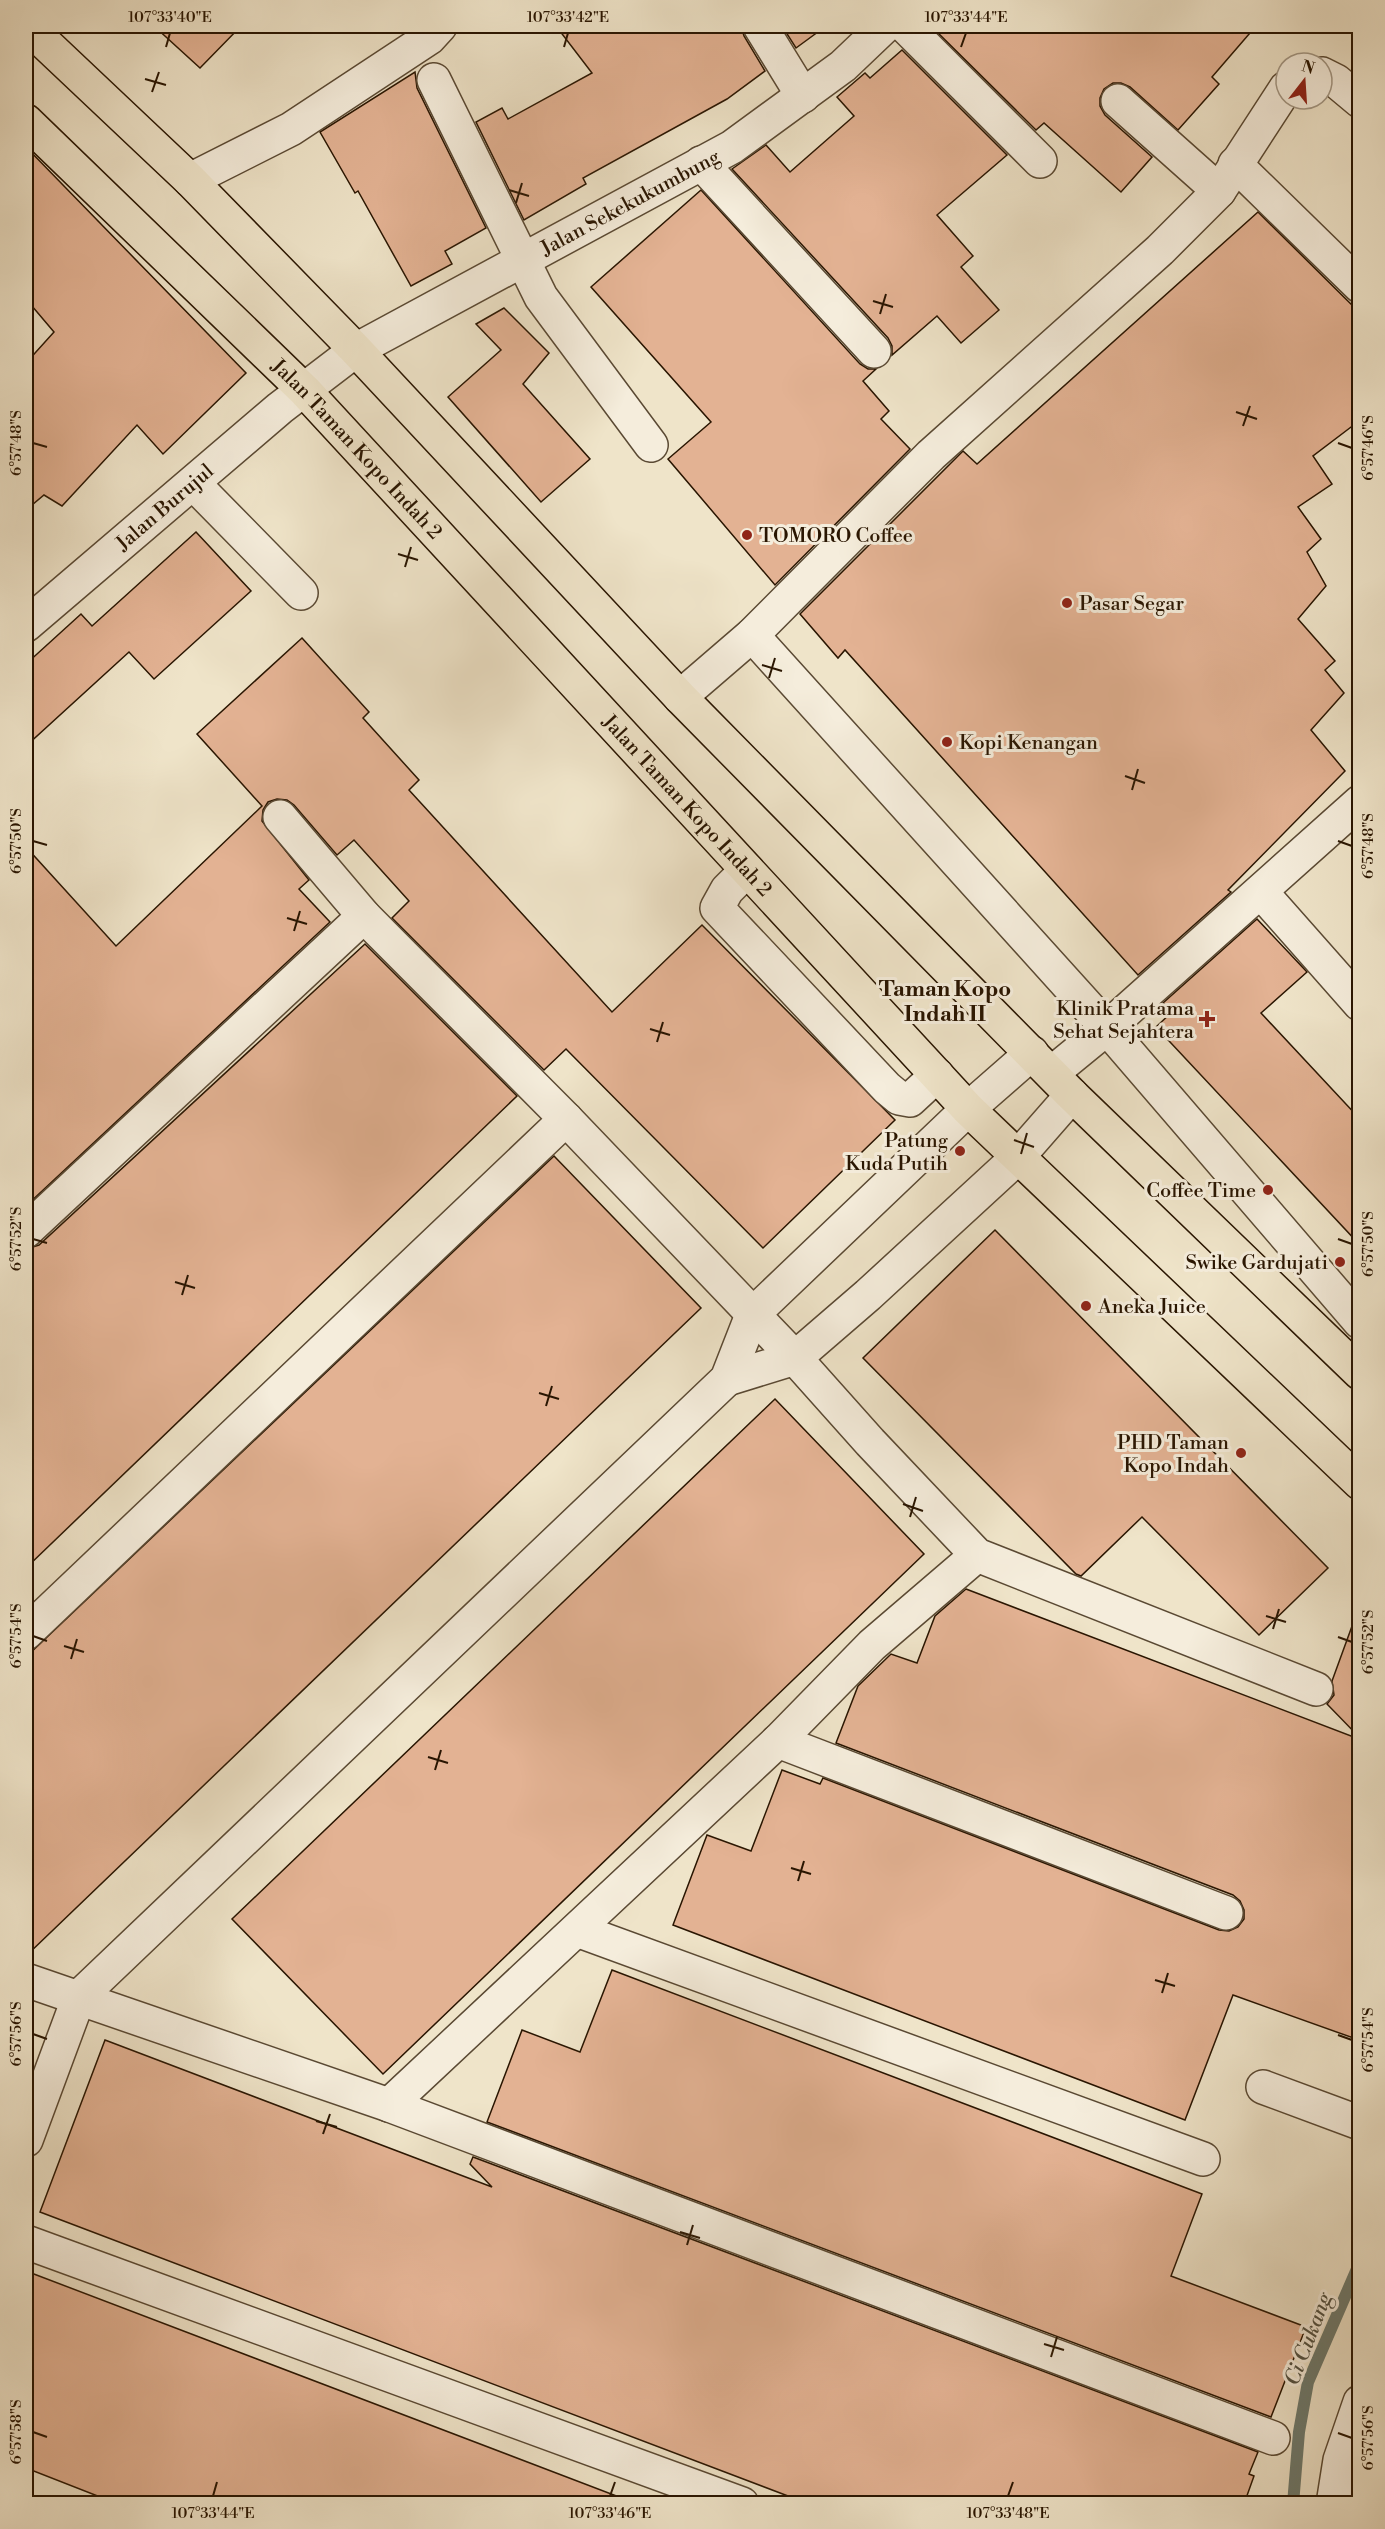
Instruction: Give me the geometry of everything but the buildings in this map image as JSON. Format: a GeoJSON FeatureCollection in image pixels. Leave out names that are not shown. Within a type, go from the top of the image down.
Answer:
{"type":"FeatureCollection","features":[{"type":"Feature","properties":{"kind":"main road"},"geometry":{"type":"LineString","coordinates":[[27,26],[190,180],[356,351],[680,697],[1052,1074],[1359,1373]]}},
{"type":"Feature","properties":{"kind":"main road","name":"Jalan Taman Kopo Indah 2"},"geometry":{"type":"LineString","coordinates":[[26,121],[305,392],[968,1109],[1359,1483]]}},
{"type":"Feature","properties":{"kind":"street"},"geometry":{"type":"LineString","coordinates":[[190,180],[291,129],[419,45],[441,26]]}},
{"type":"Feature","properties":{"kind":"street"},"geometry":{"type":"LineString","coordinates":[[760,26],[802,96]]}},
{"type":"Feature","properties":{"kind":"street","name":"Jalan Sekekukumbung"},"geometry":{"type":"LineString","coordinates":[[305,392],[356,351],[732,147],[843,66],[885,26]]}},
{"type":"Feature","properties":{"kind":"street"},"geometry":{"type":"LineString","coordinates":[[905,26],[1040,161]]}},
{"type":"Feature","properties":{"kind":"street"},"geometry":{"type":"LineString","coordinates":[[434,80],[541,297],[651,445]]}},
{"type":"Feature","properties":{"kind":"street"},"geometry":{"type":"LineString","coordinates":[[1334,80],[1359,101]]}},
{"type":"Feature","properties":{"kind":"street"},"geometry":{"type":"LineString","coordinates":[[1118,101],[1227,178],[1359,286]]}},
{"type":"Feature","properties":{"kind":"street"},"geometry":{"type":"LineString","coordinates":[[680,697],[752,635],[931,455],[1160,250],[1227,178],[1274,106]]}},
{"type":"Feature","properties":{"kind":"street"},"geometry":{"type":"LineString","coordinates":[[701,163],[874,351]]}},
{"type":"Feature","properties":{"kind":"street","name":"Jalan Burujul"},"geometry":{"type":"LineString","coordinates":[[26,626],[280,408],[305,392]]}},
{"type":"Feature","properties":{"kind":"street"},"geometry":{"type":"LineString","coordinates":[[193,483],[301,593]]}},
{"type":"Feature","properties":{"kind":"street"},"geometry":{"type":"LineString","coordinates":[[752,635],[1107,1028],[1359,1322]]}},
{"type":"Feature","properties":{"kind":"street"},"geometry":{"type":"LineString","coordinates":[[26,2140],[79,1996],[727,1379],[752,1315],[968,1109],[1052,1074],[1261,892],[1359,802]]}},
{"type":"Feature","properties":{"kind":"street"},"geometry":{"type":"LineString","coordinates":[[280,817],[364,916],[566,1119],[795,1358],[870,1442],[977,1555],[1316,1689]]}},
{"type":"Feature","properties":{"kind":"street"},"geometry":{"type":"LineString","coordinates":[[747,870],[727,890],[717,908],[899,1098],[910,1100],[937,1075]]}},
{"type":"Feature","properties":{"kind":"street"},"geometry":{"type":"LineString","coordinates":[[1261,892],[1359,1004]]}},
{"type":"Feature","properties":{"kind":"street"},"geometry":{"type":"LineString","coordinates":[[26,1231],[364,916]]}},
{"type":"Feature","properties":{"kind":"street"},"geometry":{"type":"LineString","coordinates":[[727,1379],[795,1358],[868,1295],[1017,1158],[1052,1074]]}},
{"type":"Feature","properties":{"kind":"street"},"geometry":{"type":"LineString","coordinates":[[26,1633],[566,1119]]}},
{"type":"Feature","properties":{"kind":"street"},"geometry":{"type":"LineString","coordinates":[[389,2105],[778,1741],[872,1645],[977,1555]]}},
{"type":"Feature","properties":{"kind":"street"},"geometry":{"type":"LineString","coordinates":[[778,1741],[1226,1912]]}},
{"type":"Feature","properties":{"kind":"street"},"geometry":{"type":"LineString","coordinates":[[577,1930],[1203,2159]]}},
{"type":"Feature","properties":{"kind":"street"},"geometry":{"type":"LineString","coordinates":[[26,1980],[79,1996],[389,2105],[1273,2438]]}},
{"type":"Feature","properties":{"kind":"street"},"geometry":{"type":"LineString","coordinates":[[1263,2087],[1359,2123]]}},
{"type":"Feature","properties":{"kind":"street"},"geometry":{"type":"LineString","coordinates":[[26,2242],[742,2504]]}},
{"type":"Feature","properties":{"kind":"street"},"geometry":{"type":"LineString","coordinates":[[1333,2504],[1340,2460],[1359,2402]]}},
{"type":"Feature","properties":{"kind":"waterway","name":"Ci Cukang"},"geometry":{"type":"LineString","coordinates":[[1293,2504],[1299,2432],[1308,2382],[1360,2262]]}},
{"type":"Feature","properties":{"kind":"place","name":"TOMORO Coffee"},"geometry":{"type":"Point","coordinates":[747,535]}},
{"type":"Feature","properties":{"kind":"place","name":"Pasar Segar"},"geometry":{"type":"Point","coordinates":[1067,603]}},
{"type":"Feature","properties":{"kind":"place","name":"Kopi Kenangan"},"geometry":{"type":"Point","coordinates":[947,742]}},
{"type":"Feature","properties":{"kind":"place","name":"Klinik Pratama Sehat Sejahtera"},"geometry":{"type":"Point","coordinates":[1207,1019]}},
{"type":"Feature","properties":{"kind":"place","name":"Patung Kuda Putih"},"geometry":{"type":"Point","coordinates":[960,1151]}},
{"type":"Feature","properties":{"kind":"place","name":"Coffee Time"},"geometry":{"type":"Point","coordinates":[1268,1190]}},
{"type":"Feature","properties":{"kind":"place","name":"Swike Gardujati"},"geometry":{"type":"Point","coordinates":[1340,1262]}},
{"type":"Feature","properties":{"kind":"place","name":"Aneka Juice"},"geometry":{"type":"Point","coordinates":[1086,1306]}},
{"type":"Feature","properties":{"kind":"place","name":"PHD Taman Kopo Indah"},"geometry":{"type":"Point","coordinates":[1241,1453]}},
{"type":"Feature","properties":{"kind":"district","name":"Taman Kopo Indah II"},"geometry":{"type":"Point","coordinates":[945,1000]}}]}
